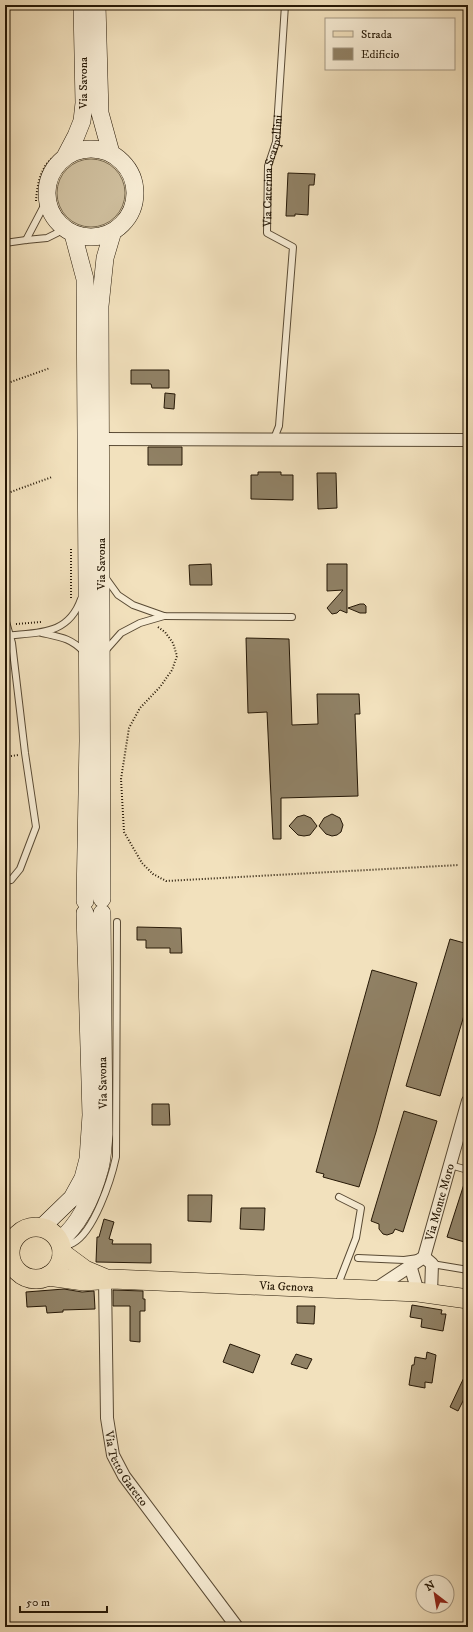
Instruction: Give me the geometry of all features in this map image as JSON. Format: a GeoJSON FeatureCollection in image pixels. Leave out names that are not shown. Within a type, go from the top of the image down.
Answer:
{"type":"FeatureCollection","features":[{"type":"Feature","properties":{"kind":"main road"},"geometry":{"type":"LineString","coordinates":[[32,1227],[48,1230],[61,1247],[58,1266],[48,1276],[34,1279],[13,1275],[15,1268],[8,1254],[12,1243],[24,1230],[32,1227]]}},
{"type":"Feature","properties":{"kind":"main road","name":"Via Genova"},"geometry":{"type":"LineString","coordinates":[[61,1247],[85,1270],[105,1279]]}},
{"type":"Feature","properties":{"kind":"main road","name":"Via Genova"},"geometry":{"type":"LineString","coordinates":[[48,1276],[84,1281],[105,1279],[424,1292],[468,1299]]}},
{"type":"Feature","properties":{"kind":"street","name":"Via Savona"},"geometry":{"type":"LineString","coordinates":[[60,156],[76,136],[82,121],[84,103],[82,5]]}},
{"type":"Feature","properties":{"kind":"street","name":"Via Savona"},"geometry":{"type":"LineString","coordinates":[[97,5],[100,113],[111,153]]}},
{"type":"Feature","properties":{"kind":"street"},"geometry":{"type":"LineString","coordinates":[[88,149],[111,153],[122,161],[130,172],[134,185],[135,198],[131,211],[124,222],[113,231],[104,235],[83,237],[69,231],[41,202],[50,176],[60,156],[88,149]]}},
{"type":"Feature","properties":{"kind":"street","name":"Via Savona"},"geometry":{"type":"LineString","coordinates":[[61,1247],[85,1206],[100,1167],[104,1134],[102,906],[85,278],[69,231]]}},
{"type":"Feature","properties":{"kind":"street","name":"Via Savona"},"geometry":{"type":"LineString","coordinates":[[94,573],[101,439],[100,306],[105,258],[113,231]]}},
{"type":"Feature","properties":{"kind":"street"},"geometry":{"type":"LineString","coordinates":[[101,439],[273,441],[468,440]]}},
{"type":"Feature","properties":{"kind":"street","name":"Via Savona"},"geometry":{"type":"LineString","coordinates":[[41,1228],[72,1198],[83,1178],[88,1158],[91,1115],[85,907],[88,741],[95,656]]}},
{"type":"Feature","properties":{"kind":"street","name":"Via Monte Moro"},"geometry":{"type":"LineString","coordinates":[[424,1292],[428,1261],[450,1165],[468,1101]]}},
{"type":"Feature","properties":{"kind":"street","name":"Via Monte Moro"},"geometry":{"type":"LineString","coordinates":[[374,1290],[410,1266],[428,1261]]}},
{"type":"Feature","properties":{"kind":"street"},"geometry":{"type":"LineString","coordinates":[[410,1266],[424,1292]]}},
{"type":"Feature","properties":{"kind":"street","name":"Via Tetto Garetto"},"geometry":{"type":"LineString","coordinates":[[105,1279],[107,1418],[113,1455],[124,1476],[237,1627]]}},
{"type":"Feature","properties":{"kind":"lane","name":"Via Caterina Scarpellini"},"geometry":{"type":"LineString","coordinates":[[273,441],[280,426],[293,247],[267,233],[268,166],[276,142],[285,5]]}},
{"type":"Feature","properties":{"kind":"lane"},"geometry":{"type":"LineString","coordinates":[[26,240],[41,202]]}},
{"type":"Feature","properties":{"kind":"lane"},"geometry":{"type":"LineString","coordinates":[[5,244],[48,238],[69,231]]}},
{"type":"Feature","properties":{"kind":"lane"},"geometry":{"type":"LineString","coordinates":[[8,636],[41,633],[66,623],[77,610],[94,573],[118,595],[133,605],[164,616]]}},
{"type":"Feature","properties":{"kind":"lane"},"geometry":{"type":"LineString","coordinates":[[41,633],[66,638],[95,656],[121,633],[140,623],[164,616],[292,617]]}},
{"type":"Feature","properties":{"kind":"lane"},"geometry":{"type":"LineString","coordinates":[[5,618],[8,626],[8,636],[36,827],[20,869],[11,880],[5,881]]}},
{"type":"Feature","properties":{"kind":"lane"},"geometry":{"type":"LineString","coordinates":[[61,1247],[73,1243],[81,1238],[98,1211],[112,1177],[116,1157],[117,922]]}},
{"type":"Feature","properties":{"kind":"lane"},"geometry":{"type":"LineString","coordinates":[[450,1165],[468,1170]]}},
{"type":"Feature","properties":{"kind":"lane"},"geometry":{"type":"LineString","coordinates":[[337,1288],[356,1238],[360,1208],[339,1197]]}},
{"type":"Feature","properties":{"kind":"lane"},"geometry":{"type":"LineString","coordinates":[[358,1258],[428,1261],[468,1270]]}},
{"type":"Feature","properties":{"kind":"path"},"geometry":{"type":"LineString","coordinates":[[41,202],[37,185],[46,163],[60,156]]}},
{"type":"Feature","properties":{"kind":"path"},"geometry":{"type":"LineString","coordinates":[[5,384],[50,368]]}},
{"type":"Feature","properties":{"kind":"path"},"geometry":{"type":"LineString","coordinates":[[5,494],[52,477]]}},
{"type":"Feature","properties":{"kind":"path"},"geometry":{"type":"LineString","coordinates":[[71,543],[71,598]]}},
{"type":"Feature","properties":{"kind":"path"},"geometry":{"type":"LineString","coordinates":[[8,626],[43,622]]}},
{"type":"Feature","properties":{"kind":"path"},"geometry":{"type":"LineString","coordinates":[[140,623],[154,625],[165,632],[173,643],[177,656],[172,670],[160,687],[140,708],[129,728],[121,779],[124,832],[142,863],[153,874],[166,881],[173,881],[459,864]]}},
{"type":"Feature","properties":{"kind":"path"},"geometry":{"type":"LineString","coordinates":[[5,758],[25,753]]}},
{"type":"Feature","properties":{"kind":"shaded area"},"geometry":{"type":"Polygon","coordinates":[[[91,159],[104,162],[115,169],[122,180],[125,193],[122,206],[115,217],[104,224],[91,227],[78,224],[67,217],[60,206],[57,193],[60,180],[67,169],[78,162],[91,159]]]}},
{"type":"Feature","properties":{"kind":"building"},"geometry":{"type":"Polygon","coordinates":[[[288,173],[315,174],[314,185],[309,185],[308,215],[295,214],[295,216],[286,216],[288,173]]]}},
{"type":"Feature","properties":{"kind":"building"},"geometry":{"type":"Polygon","coordinates":[[[131,370],[169,370],[169,388],[152,388],[151,384],[131,384],[131,370]]]}},
{"type":"Feature","properties":{"kind":"building"},"geometry":{"type":"Polygon","coordinates":[[[165,393],[175,394],[174,409],[164,408],[165,393]]]}},
{"type":"Feature","properties":{"kind":"building"},"geometry":{"type":"Polygon","coordinates":[[[148,447],[182,447],[182,465],[148,465],[148,447]]]}},
{"type":"Feature","properties":{"kind":"building"},"geometry":{"type":"Polygon","coordinates":[[[258,472],[281,472],[281,475],[293,475],[293,500],[251,499],[251,475],[258,475],[258,472]]]}},
{"type":"Feature","properties":{"kind":"building"},"geometry":{"type":"Polygon","coordinates":[[[317,473],[336,473],[337,508],[318,509],[317,473]]]}},
{"type":"Feature","properties":{"kind":"building"},"geometry":{"type":"Polygon","coordinates":[[[211,564],[212,585],[190,585],[189,565],[211,564]]]}},
{"type":"Feature","properties":{"kind":"building"},"geometry":{"type":"Polygon","coordinates":[[[327,564],[347,564],[347,613],[340,610],[337,613],[332,614],[327,608],[343,590],[327,591],[327,564]]]}},
{"type":"Feature","properties":{"kind":"building"},"geometry":{"type":"Polygon","coordinates":[[[364,604],[366,606],[366,613],[360,613],[348,608],[364,604]]]}},
{"type":"Feature","properties":{"kind":"building"},"geometry":{"type":"Polygon","coordinates":[[[246,638],[289,639],[292,725],[318,724],[317,694],[359,694],[360,714],[355,714],[358,796],[281,798],[281,839],[273,839],[267,712],[248,713],[246,638]]]}},
{"type":"Feature","properties":{"kind":"building"},"geometry":{"type":"Polygon","coordinates":[[[332,814],[340,818],[343,825],[341,832],[332,836],[326,834],[319,826],[324,818],[332,814]]]}},
{"type":"Feature","properties":{"kind":"building"},"geometry":{"type":"Polygon","coordinates":[[[304,815],[311,818],[317,826],[310,835],[304,836],[298,835],[289,826],[297,817],[304,815]]]}},
{"type":"Feature","properties":{"kind":"building"},"geometry":{"type":"Polygon","coordinates":[[[137,927],[181,928],[182,953],[170,953],[170,948],[146,948],[146,940],[137,940],[137,927]]]}},
{"type":"Feature","properties":{"kind":"building"},"geometry":{"type":"Polygon","coordinates":[[[450,939],[468,944],[468,1002],[440,1096],[406,1086],[450,939]]]}},
{"type":"Feature","properties":{"kind":"building"},"geometry":{"type":"Polygon","coordinates":[[[372,970],[417,983],[376,1132],[359,1187],[323,1177],[324,1174],[316,1172],[372,970]]]}},
{"type":"Feature","properties":{"kind":"building"},"geometry":{"type":"Polygon","coordinates":[[[152,1104],[169,1104],[170,1125],[152,1125],[152,1104]]]}},
{"type":"Feature","properties":{"kind":"building"},"geometry":{"type":"Polygon","coordinates":[[[404,1111],[437,1121],[403,1232],[395,1229],[393,1233],[387,1235],[383,1234],[379,1229],[379,1224],[371,1221],[404,1111]]]}},
{"type":"Feature","properties":{"kind":"building"},"geometry":{"type":"Polygon","coordinates":[[[465,1181],[468,1182],[468,1243],[447,1237],[465,1181]]]}},
{"type":"Feature","properties":{"kind":"building"},"geometry":{"type":"Polygon","coordinates":[[[188,1195],[212,1195],[211,1222],[188,1221],[188,1195]]]}},
{"type":"Feature","properties":{"kind":"building"},"geometry":{"type":"Polygon","coordinates":[[[241,1208],[265,1208],[264,1230],[240,1229],[241,1208]]]}},
{"type":"Feature","properties":{"kind":"building"},"geometry":{"type":"Polygon","coordinates":[[[104,1219],[114,1222],[109,1239],[113,1240],[112,1244],[151,1244],[151,1263],[96,1262],[97,1237],[99,1237],[104,1219]]]}},
{"type":"Feature","properties":{"kind":"building"},"geometry":{"type":"Polygon","coordinates":[[[64,1289],[82,1292],[94,1291],[95,1309],[63,1310],[63,1312],[47,1313],[46,1306],[27,1307],[26,1292],[64,1289]]]}},
{"type":"Feature","properties":{"kind":"building"},"geometry":{"type":"Polygon","coordinates":[[[113,1290],[143,1291],[145,1311],[140,1311],[140,1342],[130,1341],[130,1306],[113,1306],[113,1290]]]}},
{"type":"Feature","properties":{"kind":"building"},"geometry":{"type":"Polygon","coordinates":[[[412,1305],[442,1310],[441,1314],[446,1314],[443,1331],[421,1327],[422,1319],[410,1317],[412,1305]]]}},
{"type":"Feature","properties":{"kind":"building"},"geometry":{"type":"Polygon","coordinates":[[[297,1306],[315,1306],[314,1324],[297,1323],[297,1306]]]}},
{"type":"Feature","properties":{"kind":"building"},"geometry":{"type":"Polygon","coordinates":[[[230,1344],[260,1355],[253,1373],[223,1362],[230,1344]]]}},
{"type":"Feature","properties":{"kind":"building"},"geometry":{"type":"Polygon","coordinates":[[[427,1352],[436,1355],[432,1383],[425,1382],[425,1388],[409,1385],[412,1365],[414,1365],[415,1357],[426,1359],[427,1352]]]}},
{"type":"Feature","properties":{"kind":"building"},"geometry":{"type":"Polygon","coordinates":[[[296,1354],[312,1359],[307,1369],[291,1364],[296,1354]]]}},
{"type":"Feature","properties":{"kind":"building"},"geometry":{"type":"Polygon","coordinates":[[[468,1369],[468,1391],[458,1411],[450,1407],[468,1369]]]}}]}
